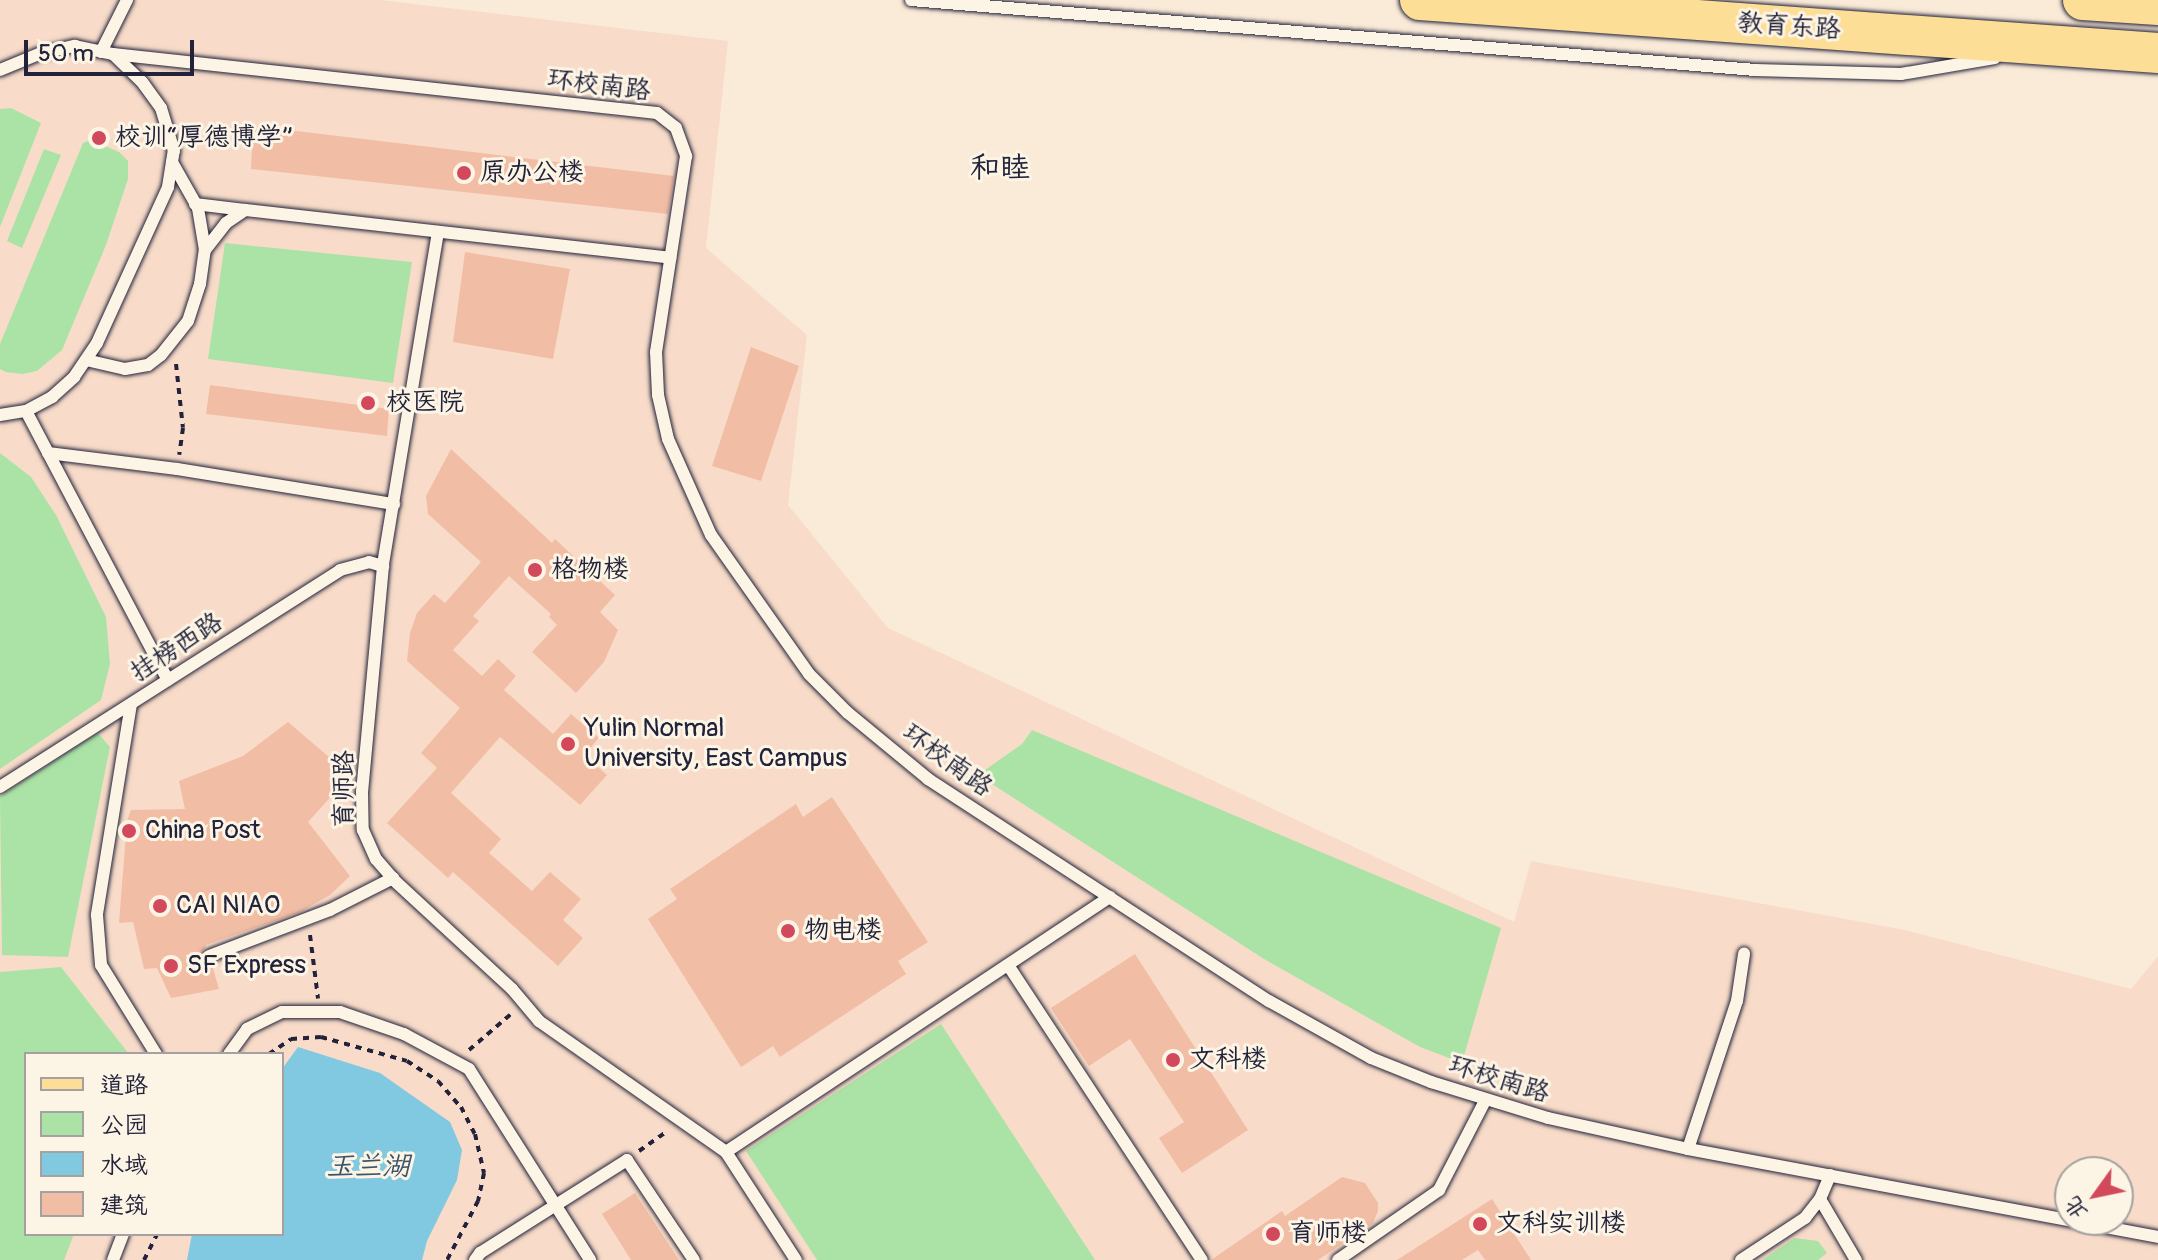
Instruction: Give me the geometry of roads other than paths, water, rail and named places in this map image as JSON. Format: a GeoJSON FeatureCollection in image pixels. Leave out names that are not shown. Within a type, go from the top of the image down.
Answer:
{"type":"FeatureCollection","features":[{"type":"Feature","properties":{"kind":"main road","name":"教育东路"},"geometry":{"type":"LineString","coordinates":[[1420,0],[2158,53]]}},
{"type":"Feature","properties":{"kind":"main road"},"geometry":{"type":"LineString","coordinates":[[2083,0],[2158,5]]}},
{"type":"Feature","properties":{"kind":"lane"},"geometry":{"type":"LineString","coordinates":[[0,415],[26,411],[52,397],[86,360],[97,343],[168,187],[174,151],[161,108],[142,82],[107,53],[127,0]]}},
{"type":"Feature","properties":{"kind":"lane"},"geometry":{"type":"LineString","coordinates":[[911,0],[1755,70],[1901,74],[2058,47]]}},
{"type":"Feature","properties":{"kind":"lane","name":"环校南路"},"geometry":{"type":"LineString","coordinates":[[0,70],[39,54],[75,46],[107,53],[657,113],[676,128],[686,156],[656,352],[661,410],[668,439],[711,535],[753,599],[809,674],[848,713],[928,779],[1319,1031],[1371,1058],[1485,1101],[1688,1149],[2158,1237]]}},
{"type":"Feature","properties":{"kind":"lane"},"geometry":{"type":"LineString","coordinates":[[86,360],[125,369],[148,365],[188,321],[200,284],[205,250],[195,204],[172,162]]}},
{"type":"Feature","properties":{"kind":"lane"},"geometry":{"type":"LineString","coordinates":[[195,204],[670,258]]}},
{"type":"Feature","properties":{"kind":"lane"},"geometry":{"type":"LineString","coordinates":[[205,250],[226,223],[245,210]]}},
{"type":"Feature","properties":{"kind":"lane","name":"育师路"},"geometry":{"type":"LineString","coordinates":[[438,232],[383,566],[362,791],[363,830],[376,859],[393,878],[539,1021],[726,1152],[796,1260]]}},
{"type":"Feature","properties":{"kind":"lane"},"geometry":{"type":"LineString","coordinates":[[26,411],[168,680]]}},
{"type":"Feature","properties":{"kind":"lane"},"geometry":{"type":"LineString","coordinates":[[48,453],[177,469],[394,504]]}},
{"type":"Feature","properties":{"kind":"lane","name":"挂榜西路"},"geometry":{"type":"LineString","coordinates":[[0,787],[340,570],[369,562],[383,566]]}},
{"type":"Feature","properties":{"kind":"lane"},"geometry":{"type":"LineString","coordinates":[[131,704],[98,927],[101,965],[155,1052]]}},
{"type":"Feature","properties":{"kind":"lane"},"geometry":{"type":"LineString","coordinates":[[209,956],[305,920],[393,878]]}},
{"type":"Feature","properties":{"kind":"lane"},"geometry":{"type":"LineString","coordinates":[[726,1152],[1110,897]]}},
{"type":"Feature","properties":{"kind":"lane"},"geometry":{"type":"LineString","coordinates":[[1688,1149],[1737,1001],[1744,954]]}},
{"type":"Feature","properties":{"kind":"lane"},"geometry":{"type":"LineString","coordinates":[[1008,965],[1202,1260]]}},
{"type":"Feature","properties":{"kind":"lane"},"geometry":{"type":"LineString","coordinates":[[230,1052],[247,1029],[282,1012],[340,1012],[404,1034],[469,1069],[590,1260]]}},
{"type":"Feature","properties":{"kind":"lane"},"geometry":{"type":"LineString","coordinates":[[1338,1260],[1439,1190],[1485,1101]]}},
{"type":"Feature","properties":{"kind":"lane"},"geometry":{"type":"LineString","coordinates":[[475,1260],[480,1253],[556,1208],[627,1160],[694,1260]]}},
{"type":"Feature","properties":{"kind":"lane"},"geometry":{"type":"LineString","coordinates":[[1741,1260],[1805,1218],[1820,1199],[1830,1175]]}},
{"type":"Feature","properties":{"kind":"lane"},"geometry":{"type":"LineString","coordinates":[[1820,1199],[1856,1260]]}},
{"type":"Feature","properties":{"kind":"lane"},"geometry":{"type":"LineString","coordinates":[[113,1260],[122,1236]]}},
{"type":"Feature","properties":{"kind":"water","name":"玉兰湖"},"geometry":{"type":"Polygon","coordinates":[[[298,1047],[380,1073],[450,1122],[462,1150],[457,1180],[427,1241],[422,1260],[187,1260],[192,1236],[284,1236],[284,1066],[298,1047]]]}},
{"type":"Feature","properties":{"kind":"place","name":"校训“厚德博学”"},"geometry":{"type":"Point","coordinates":[99,138]}},
{"type":"Feature","properties":{"kind":"place","name":"原办公楼"},"geometry":{"type":"Point","coordinates":[464,173]}},
{"type":"Feature","properties":{"kind":"place","name":"校医院"},"geometry":{"type":"Point","coordinates":[368,403]}},
{"type":"Feature","properties":{"kind":"place","name":"格物楼"},"geometry":{"type":"Point","coordinates":[535,570]}},
{"type":"Feature","properties":{"kind":"place","name":"Yulin Normal University, East Campus"},"geometry":{"type":"Point","coordinates":[568,744]}},
{"type":"Feature","properties":{"kind":"place","name":"China Post"},"geometry":{"type":"Point","coordinates":[129,831]}},
{"type":"Feature","properties":{"kind":"place","name":"CAI NIAO"},"geometry":{"type":"Point","coordinates":[160,906]}},
{"type":"Feature","properties":{"kind":"place","name":"物电楼"},"geometry":{"type":"Point","coordinates":[788,931]}},
{"type":"Feature","properties":{"kind":"place","name":"SF Express"},"geometry":{"type":"Point","coordinates":[171,966]}},
{"type":"Feature","properties":{"kind":"place","name":"文科楼"},"geometry":{"type":"Point","coordinates":[1173,1060]}},
{"type":"Feature","properties":{"kind":"place","name":"文科实训楼"},"geometry":{"type":"Point","coordinates":[1480,1224]}},
{"type":"Feature","properties":{"kind":"place","name":"育师楼"},"geometry":{"type":"Point","coordinates":[1273,1234]}},
{"type":"Feature","properties":{"kind":"district","name":"和睦"},"geometry":{"type":"Point","coordinates":[1000,168]}}]}
